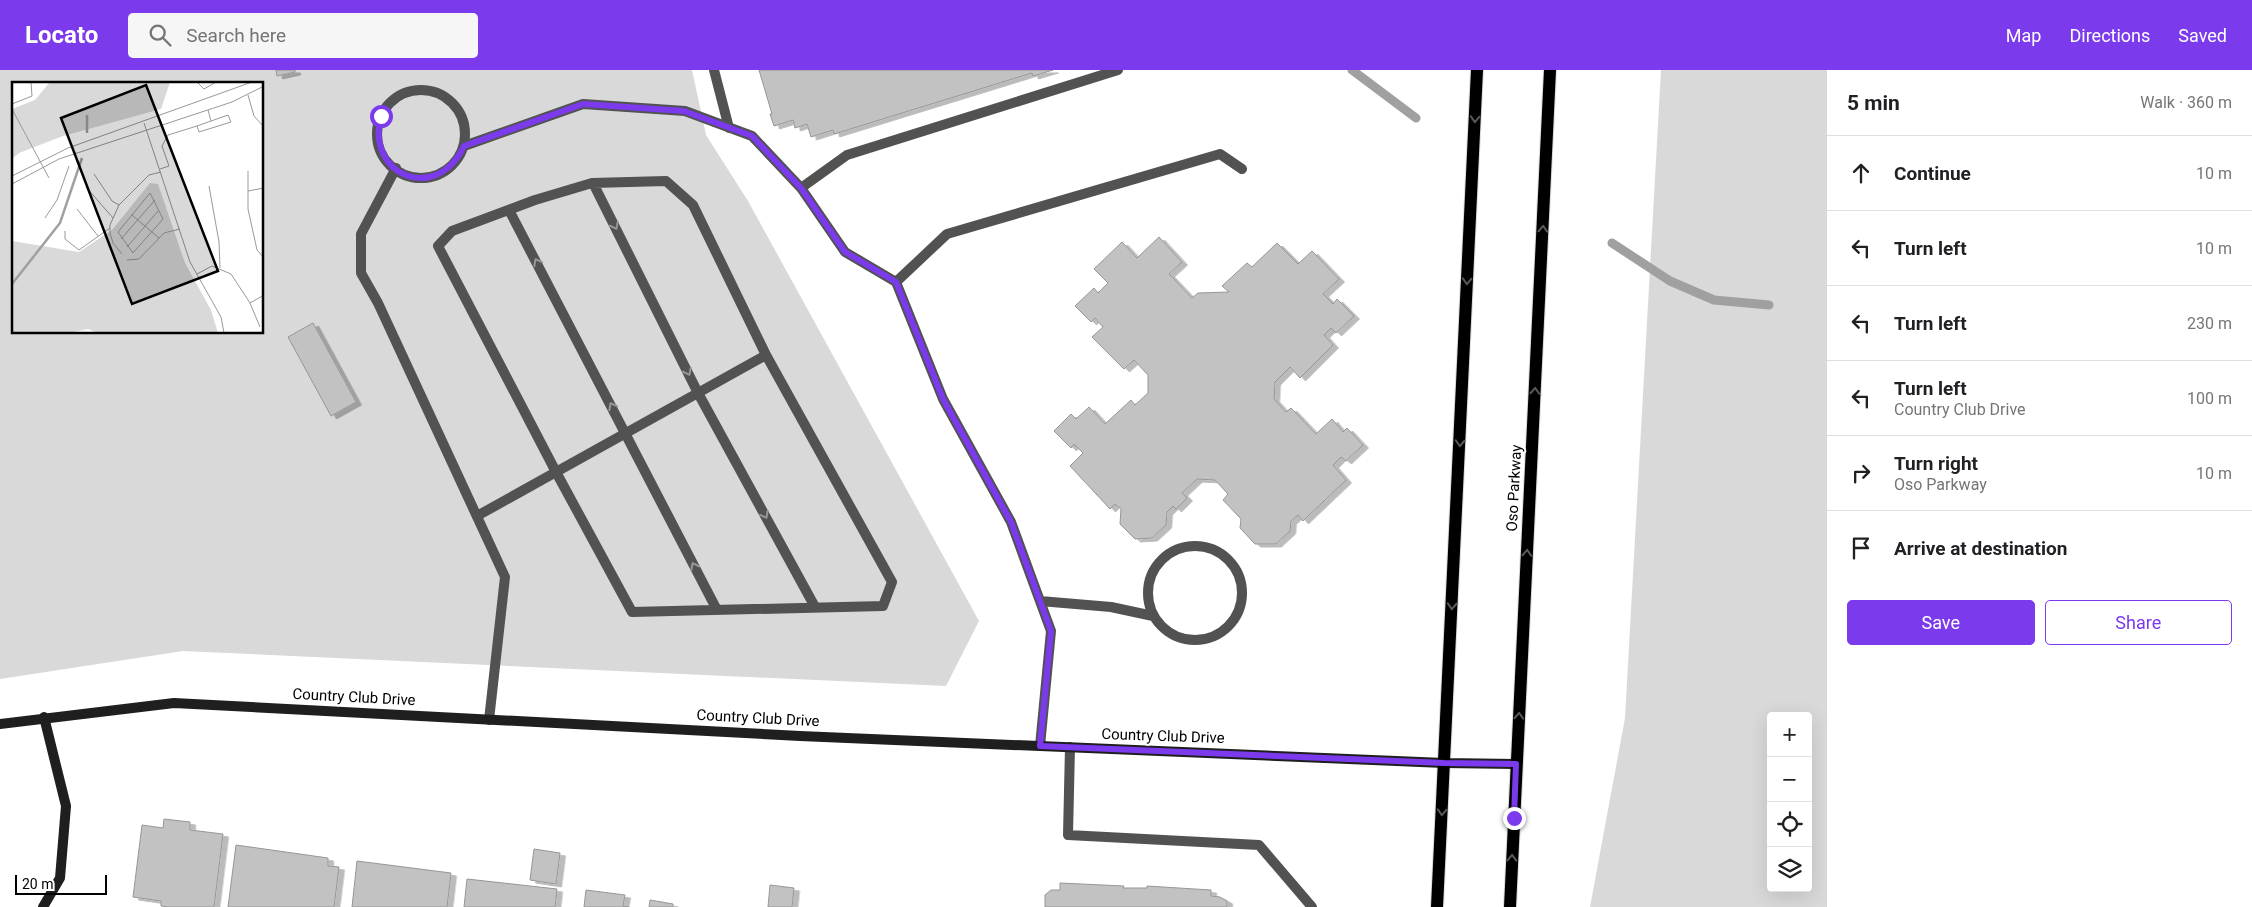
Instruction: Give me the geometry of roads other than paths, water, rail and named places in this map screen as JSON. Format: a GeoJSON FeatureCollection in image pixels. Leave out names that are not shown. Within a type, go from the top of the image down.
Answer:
{"type":"FeatureCollection","features":[{"type":"Feature","properties":{"kind":"main road"},"geometry":{"type":"LineString","coordinates":[[1438,907],[1477,70]]}},
{"type":"Feature","properties":{"kind":"main road","name":"Oso Parkway"},"geometry":{"type":"LineString","coordinates":[[1510,907],[1550,70]]}},
{"type":"Feature","properties":{"kind":"street"},"geometry":{"type":"LineString","coordinates":[[714,70],[729,128]]}},
{"type":"Feature","properties":{"kind":"street"},"geometry":{"type":"LineString","coordinates":[[801,188],[847,155],[1104,72],[1118,70]]}},
{"type":"Feature","properties":{"kind":"street"},"geometry":{"type":"LineString","coordinates":[[415,90],[437,93],[455,105],[462,118],[465,132],[464,146],[458,159],[448,169],[435,176],[421,179],[407,176],[384,159],[378,145],[377,130],[381,116],[389,104],[401,95],[415,90]]}},
{"type":"Feature","properties":{"kind":"street"},"geometry":{"type":"LineString","coordinates":[[464,146],[583,104],[684,111],[752,136],[801,188],[845,252],[896,282],[943,399],[1011,522],[1051,631],[1040,746]]}},
{"type":"Feature","properties":{"kind":"street"},"geometry":{"type":"LineString","coordinates":[[896,282],[947,234],[1220,154],[1242,169]]}},
{"type":"Feature","properties":{"kind":"street"},"geometry":{"type":"LineString","coordinates":[[396,168],[361,234],[361,273],[378,303],[505,577],[489,720]]}},
{"type":"Feature","properties":{"kind":"street"},"geometry":{"type":"LineString","coordinates":[[666,181],[693,205],[766,354],[892,582],[883,606],[632,612],[556,472],[438,246],[452,231],[509,210],[593,183],[666,181]]}},
{"type":"Feature","properties":{"kind":"street"},"geometry":{"type":"LineString","coordinates":[[593,183],[698,392],[815,607]]}},
{"type":"Feature","properties":{"kind":"street"},"geometry":{"type":"LineString","coordinates":[[509,210],[716,610]]}},
{"type":"Feature","properties":{"kind":"street"},"geometry":{"type":"LineString","coordinates":[[477,516],[766,354]]}},
{"type":"Feature","properties":{"kind":"street"},"geometry":{"type":"LineString","coordinates":[[1040,601],[1111,607],[1153,616],[1163,628],[1176,636],[1192,640],[1208,639],[1222,632],[1233,621],[1241,607],[1243,591],[1240,575],[1232,562],[1220,552],[1206,546],[1190,545],[1175,549],[1162,558],[1153,570],[1148,585],[1148,600],[1153,616]]}},
{"type":"Feature","properties":{"kind":"street","name":"Country Club Drive"},"geometry":{"type":"LineString","coordinates":[[0,724],[44,717],[174,703],[1040,746],[1444,763],[1516,764]]}},
{"type":"Feature","properties":{"kind":"street"},"geometry":{"type":"LineString","coordinates":[[43,907],[60,878],[66,806],[44,717]]}},
{"type":"Feature","properties":{"kind":"street"},"geometry":{"type":"LineString","coordinates":[[1070,747],[1068,834],[1259,845],[1312,907]]}},
{"type":"Feature","properties":{"kind":"waterway"},"geometry":{"type":"LineString","coordinates":[[1352,70],[1416,118]]}},
{"type":"Feature","properties":{"kind":"waterway"},"geometry":{"type":"LineString","coordinates":[[1612,243],[1670,281],[1714,300],[1769,305]]}}]}
